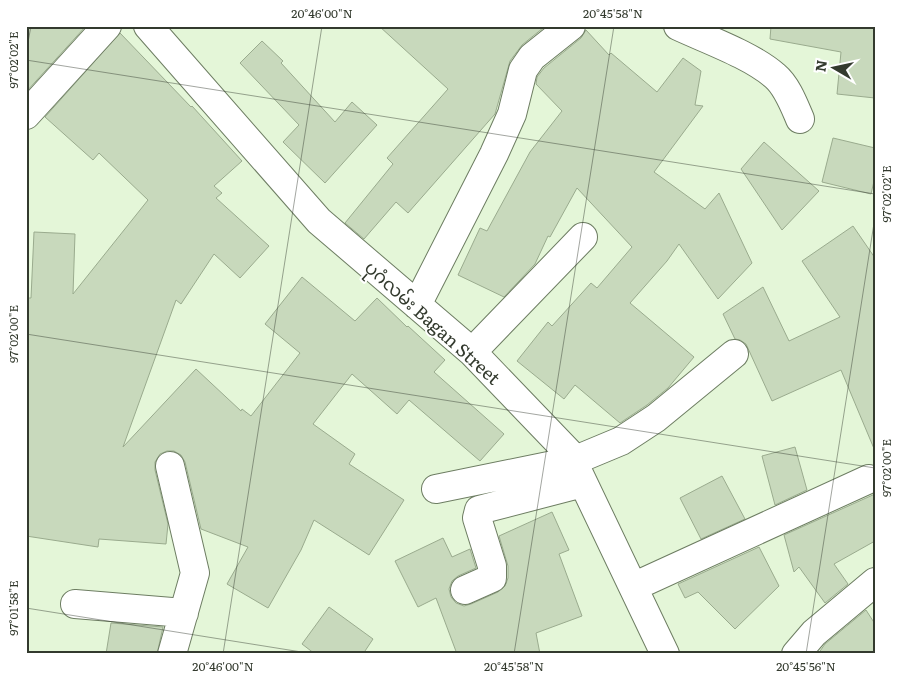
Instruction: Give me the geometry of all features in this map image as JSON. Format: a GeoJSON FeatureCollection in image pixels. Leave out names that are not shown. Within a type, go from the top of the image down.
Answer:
{"type":"FeatureCollection","features":[{"type":"Feature","properties":{"kind":"street"},"geometry":{"type":"LineString","coordinates":[[26,115],[107,26]]}},
{"type":"Feature","properties":{"kind":"street","name":"ပုဂံလမ်း Bagan Street"},"geometry":{"type":"LineString","coordinates":[[148,26],[319,221],[472,352],[569,453],[665,654]]}},
{"type":"Feature","properties":{"kind":"street"},"geometry":{"type":"LineString","coordinates":[[417,305],[494,154],[512,114],[523,70],[532,57],[571,26]]}},
{"type":"Feature","properties":{"kind":"street"},"geometry":{"type":"LineString","coordinates":[[678,26],[748,59],[776,76],[792,100],[800,119]]}},
{"type":"Feature","properties":{"kind":"street"},"geometry":{"type":"LineString","coordinates":[[472,352],[583,237]]}},
{"type":"Feature","properties":{"kind":"street"},"geometry":{"type":"LineString","coordinates":[[464,590],[492,578],[492,566],[477,518],[479,510],[578,472],[656,418],[734,354]]}},
{"type":"Feature","properties":{"kind":"street"},"geometry":{"type":"LineString","coordinates":[[170,466],[196,573],[172,654]]}},
{"type":"Feature","properties":{"kind":"street"},"geometry":{"type":"LineString","coordinates":[[436,489],[578,472]]}},
{"type":"Feature","properties":{"kind":"street"},"geometry":{"type":"LineString","coordinates":[[633,587],[869,480]]}},
{"type":"Feature","properties":{"kind":"street"},"geometry":{"type":"LineString","coordinates":[[796,654],[814,633],[875,582]]}},
{"type":"Feature","properties":{"kind":"street"},"geometry":{"type":"LineString","coordinates":[[74,604],[184,613]]}},
{"type":"Feature","properties":{"kind":"building"},"geometry":{"type":"Polygon","coordinates":[[[26,26],[86,26],[26,92],[26,26]]]}},
{"type":"Feature","properties":{"kind":"building"},"geometry":{"type":"Polygon","coordinates":[[[379,26],[542,26],[543,28],[522,45],[510,61],[495,114],[408,213],[396,202],[364,239],[345,223],[393,164],[387,158],[448,89],[379,26]]]}},
{"type":"Feature","properties":{"kind":"building"},"geometry":{"type":"Polygon","coordinates":[[[771,26],[875,26],[875,98],[837,94],[841,52],[770,39],[771,26]]]}},
{"type":"Feature","properties":{"kind":"building"},"geometry":{"type":"Polygon","coordinates":[[[586,30],[609,55],[611,53],[657,92],[683,58],[701,71],[695,105],[703,106],[654,172],[705,209],[719,193],[752,263],[718,299],[679,244],[667,261],[630,303],[694,357],[668,388],[620,423],[575,385],[564,399],[517,361],[548,322],[552,326],[591,283],[597,288],[632,247],[577,188],[550,237],[548,236],[535,264],[504,297],[458,275],[480,228],[487,231],[530,152],[562,111],[536,84],[537,77],[544,68],[581,38],[586,30]]]}},
{"type":"Feature","properties":{"kind":"building"},"geometry":{"type":"Polygon","coordinates":[[[120,33],[192,106],[242,161],[214,186],[222,193],[216,198],[269,246],[240,278],[214,254],[181,304],[176,300],[123,447],[196,369],[241,411],[242,409],[251,416],[300,353],[265,324],[302,277],[355,321],[377,298],[445,360],[434,372],[504,434],[480,461],[409,400],[397,414],[352,374],[313,424],[355,454],[349,464],[404,500],[369,555],[314,520],[301,550],[268,608],[227,584],[248,547],[201,529],[185,462],[181,455],[174,451],[160,454],[155,462],[155,470],[168,524],[166,544],[99,539],[98,547],[26,536],[26,298],[31,298],[34,232],[75,234],[73,294],[148,200],[99,153],[93,160],[45,117],[120,33]]]}},
{"type":"Feature","properties":{"kind":"building"},"geometry":{"type":"Polygon","coordinates":[[[262,41],[283,61],[281,63],[335,122],[352,102],[377,125],[325,183],[283,142],[299,125],[240,63],[262,41]]]}},
{"type":"Feature","properties":{"kind":"building"},"geometry":{"type":"Polygon","coordinates":[[[833,138],[875,148],[875,177],[871,194],[822,182],[833,138]]]}},
{"type":"Feature","properties":{"kind":"building"},"geometry":{"type":"Polygon","coordinates":[[[764,142],[819,191],[782,230],[741,169],[764,142]]]}},
{"type":"Feature","properties":{"kind":"building"},"geometry":{"type":"Polygon","coordinates":[[[853,226],[875,258],[875,451],[841,370],[772,401],[746,344],[735,339],[723,314],[763,287],[789,341],[840,317],[802,261],[853,226]]]}},
{"type":"Feature","properties":{"kind":"building"},"geometry":{"type":"Polygon","coordinates":[[[795,447],[807,490],[775,505],[762,456],[795,447]]]}},
{"type":"Feature","properties":{"kind":"building"},"geometry":{"type":"Polygon","coordinates":[[[722,476],[745,519],[701,539],[680,498],[722,476]]]}},
{"type":"Feature","properties":{"kind":"building"},"geometry":{"type":"Polygon","coordinates":[[[875,494],[875,541],[834,564],[848,584],[825,603],[799,567],[794,572],[784,535],[875,494]]]}},
{"type":"Feature","properties":{"kind":"building"},"geometry":{"type":"Polygon","coordinates":[[[552,512],[569,550],[559,554],[582,616],[536,633],[540,654],[457,654],[436,598],[418,607],[395,561],[443,538],[452,557],[470,549],[476,568],[458,576],[452,581],[449,589],[451,597],[456,603],[464,606],[471,604],[498,592],[505,586],[508,578],[508,566],[499,536],[552,512]]]}},
{"type":"Feature","properties":{"kind":"building"},"geometry":{"type":"Polygon","coordinates":[[[759,547],[779,586],[735,629],[698,592],[685,598],[678,584],[759,547]]]}},
{"type":"Feature","properties":{"kind":"building"},"geometry":{"type":"Polygon","coordinates":[[[329,607],[373,639],[363,654],[315,654],[302,644],[329,607]]]}},
{"type":"Feature","properties":{"kind":"building"},"geometry":{"type":"Polygon","coordinates":[[[866,610],[875,624],[875,654],[818,654],[825,644],[866,610]]]}},
{"type":"Feature","properties":{"kind":"building"},"geometry":{"type":"Polygon","coordinates":[[[111,623],[163,627],[157,654],[106,654],[111,623]]]}}]}
